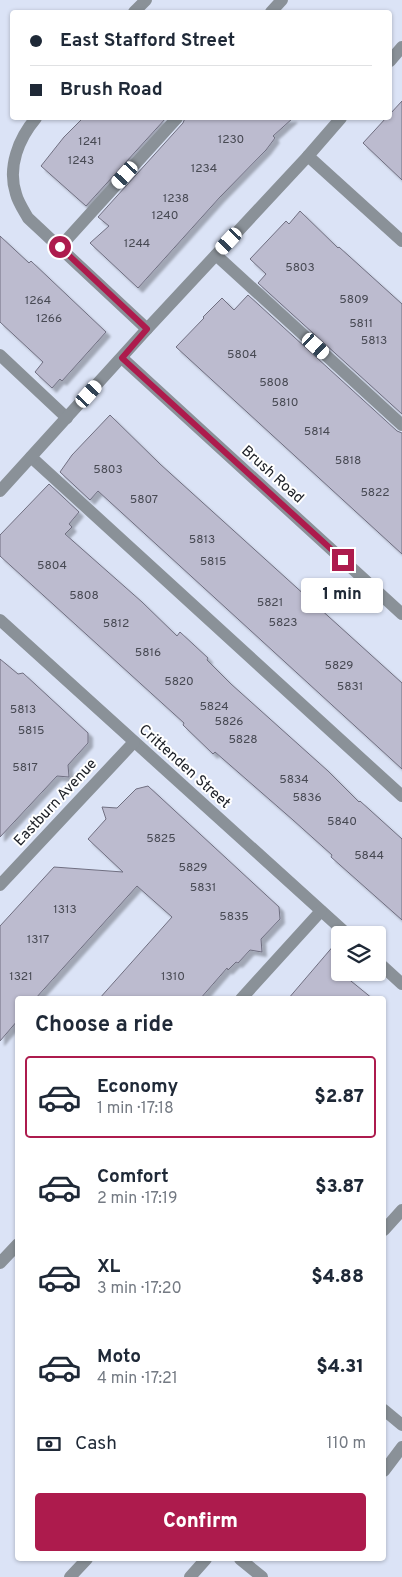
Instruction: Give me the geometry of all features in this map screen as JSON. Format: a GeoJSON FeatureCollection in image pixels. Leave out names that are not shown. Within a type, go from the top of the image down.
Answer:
{"type":"FeatureCollection","features":[{"type":"Feature","properties":{"kind":"street"},"geometry":{"type":"LineString","coordinates":[[136,10],[146,0]]}},
{"type":"Feature","properties":{"kind":"street"},"geometry":{"type":"LineString","coordinates":[[273,10],[282,0]]}},
{"type":"Feature","properties":{"kind":"street"},"geometry":{"type":"LineString","coordinates":[[392,58],[402,46]]}},
{"type":"Feature","properties":{"kind":"street"},"geometry":{"type":"LineString","coordinates":[[34,120],[26,129],[14,159],[12,178],[16,195],[28,218],[147,329]]}},
{"type":"Feature","properties":{"kind":"street"},"geometry":{"type":"LineString","coordinates":[[60,247],[175,120]]}},
{"type":"Feature","properties":{"kind":"street"},"geometry":{"type":"LineString","coordinates":[[0,491],[339,120]]}},
{"type":"Feature","properties":{"kind":"street"},"geometry":{"type":"LineString","coordinates":[[308,156],[402,241]]}},
{"type":"Feature","properties":{"kind":"street"},"geometry":{"type":"LineString","coordinates":[[216,255],[402,425]]}},
{"type":"Feature","properties":{"kind":"street"},"geometry":{"type":"LineString","coordinates":[[0,355],[67,418]]}},
{"type":"Feature","properties":{"kind":"street","name":"Brush Road"},"geometry":{"type":"LineString","coordinates":[[122,358],[402,614]]}},
{"type":"Feature","properties":{"kind":"street"},"geometry":{"type":"LineString","coordinates":[[31,458],[402,796]]}},
{"type":"Feature","properties":{"kind":"street","name":"Crittenden Street"},"geometry":{"type":"LineString","coordinates":[[0,620],[338,926]]}},
{"type":"Feature","properties":{"kind":"street","name":"Eastburn Avenue"},"geometry":{"type":"LineString","coordinates":[[0,885],[134,742]]}},
{"type":"Feature","properties":{"kind":"street"},"geometry":{"type":"LineString","coordinates":[[244,996],[321,911]]}},
{"type":"Feature","properties":{"kind":"street"},"geometry":{"type":"LineString","coordinates":[[386,969],[402,984]]}},
{"type":"Feature","properties":{"kind":"street"},"geometry":{"type":"LineString","coordinates":[[386,1228],[402,1210]]}},
{"type":"Feature","properties":{"kind":"street"},"geometry":{"type":"LineString","coordinates":[[0,1263],[15,1247]]}},
{"type":"Feature","properties":{"kind":"street"},"geometry":{"type":"LineString","coordinates":[[386,1412],[402,1425]]}},
{"type":"Feature","properties":{"kind":"street"},"geometry":{"type":"LineString","coordinates":[[386,1468],[402,1447]]}},
{"type":"Feature","properties":{"kind":"street"},"geometry":{"type":"LineString","coordinates":[[70,1577],[85,1561]]}},
{"type":"Feature","properties":{"kind":"street"},"geometry":{"type":"LineString","coordinates":[[190,1577],[204,1561]]}},
{"type":"Feature","properties":{"kind":"street"},"geometry":{"type":"LineString","coordinates":[[242,1561],[262,1577]]}},
{"type":"Feature","properties":{"kind":"building"},"geometry":{"type":"Polygon","coordinates":[[[402,101],[402,180],[363,143],[384,120],[392,120],[392,112],[402,101]]]}},
{"type":"Feature","properties":{"kind":"building"},"geometry":{"type":"Polygon","coordinates":[[[81,120],[164,120],[86,206],[41,166],[64,137],[81,120]]]}},
{"type":"Feature","properties":{"kind":"building"},"geometry":{"type":"Polygon","coordinates":[[[184,120],[291,120],[273,136],[275,138],[266,150],[220,197],[138,288],[90,243],[109,226],[98,217],[184,120]]]}},
{"type":"Feature","properties":{"kind":"building"},"geometry":{"type":"Polygon","coordinates":[[[300,211],[338,248],[402,304],[402,414],[258,283],[266,274],[250,259],[286,221],[289,224],[300,211]]]}},
{"type":"Feature","properties":{"kind":"building"},"geometry":{"type":"Polygon","coordinates":[[[0,236],[29,263],[31,261],[106,332],[62,381],[60,379],[52,388],[35,372],[43,362],[0,322],[0,236]]]}},
{"type":"Feature","properties":{"kind":"building"},"geometry":{"type":"Polygon","coordinates":[[[248,295],[397,431],[402,433],[402,554],[176,347],[222,298],[234,310],[248,295]]]}},
{"type":"Feature","properties":{"kind":"building"},"geometry":{"type":"Polygon","coordinates":[[[110,415],[160,464],[402,683],[402,769],[98,491],[90,500],[60,472],[72,455],[110,415]]]}},
{"type":"Feature","properties":{"kind":"building"},"geometry":{"type":"Polygon","coordinates":[[[49,484],[79,512],[69,524],[72,527],[65,534],[142,602],[177,636],[180,632],[208,658],[207,660],[231,684],[402,839],[402,920],[331,857],[332,855],[293,820],[215,752],[213,754],[183,725],[184,723],[0,556],[0,535],[49,484]]]}},
{"type":"Feature","properties":{"kind":"building"},"geometry":{"type":"Polygon","coordinates":[[[0,659],[18,674],[23,673],[88,733],[88,743],[68,765],[69,777],[57,776],[0,837],[0,659]]]}},
{"type":"Feature","properties":{"kind":"building"},"geometry":{"type":"Polygon","coordinates":[[[148,786],[279,907],[280,919],[261,939],[262,952],[250,950],[238,963],[236,962],[228,970],[227,968],[203,996],[102,996],[172,917],[137,886],[38,996],[15,996],[15,1024],[0,1041],[0,926],[54,867],[123,872],[88,839],[106,819],[102,807],[117,808],[136,789],[148,786]]]}},
{"type":"Feature","properties":{"kind":"building"},"geometry":{"type":"Polygon","coordinates":[[[331,949],[331,981],[351,981],[369,996],[291,996],[331,949]]]}},
{"type":"Feature","properties":{"kind":"route"},"geometry":{"type":"LineString","coordinates":[[60,247],[147,329],[122,358],[343,560]]}}]}
